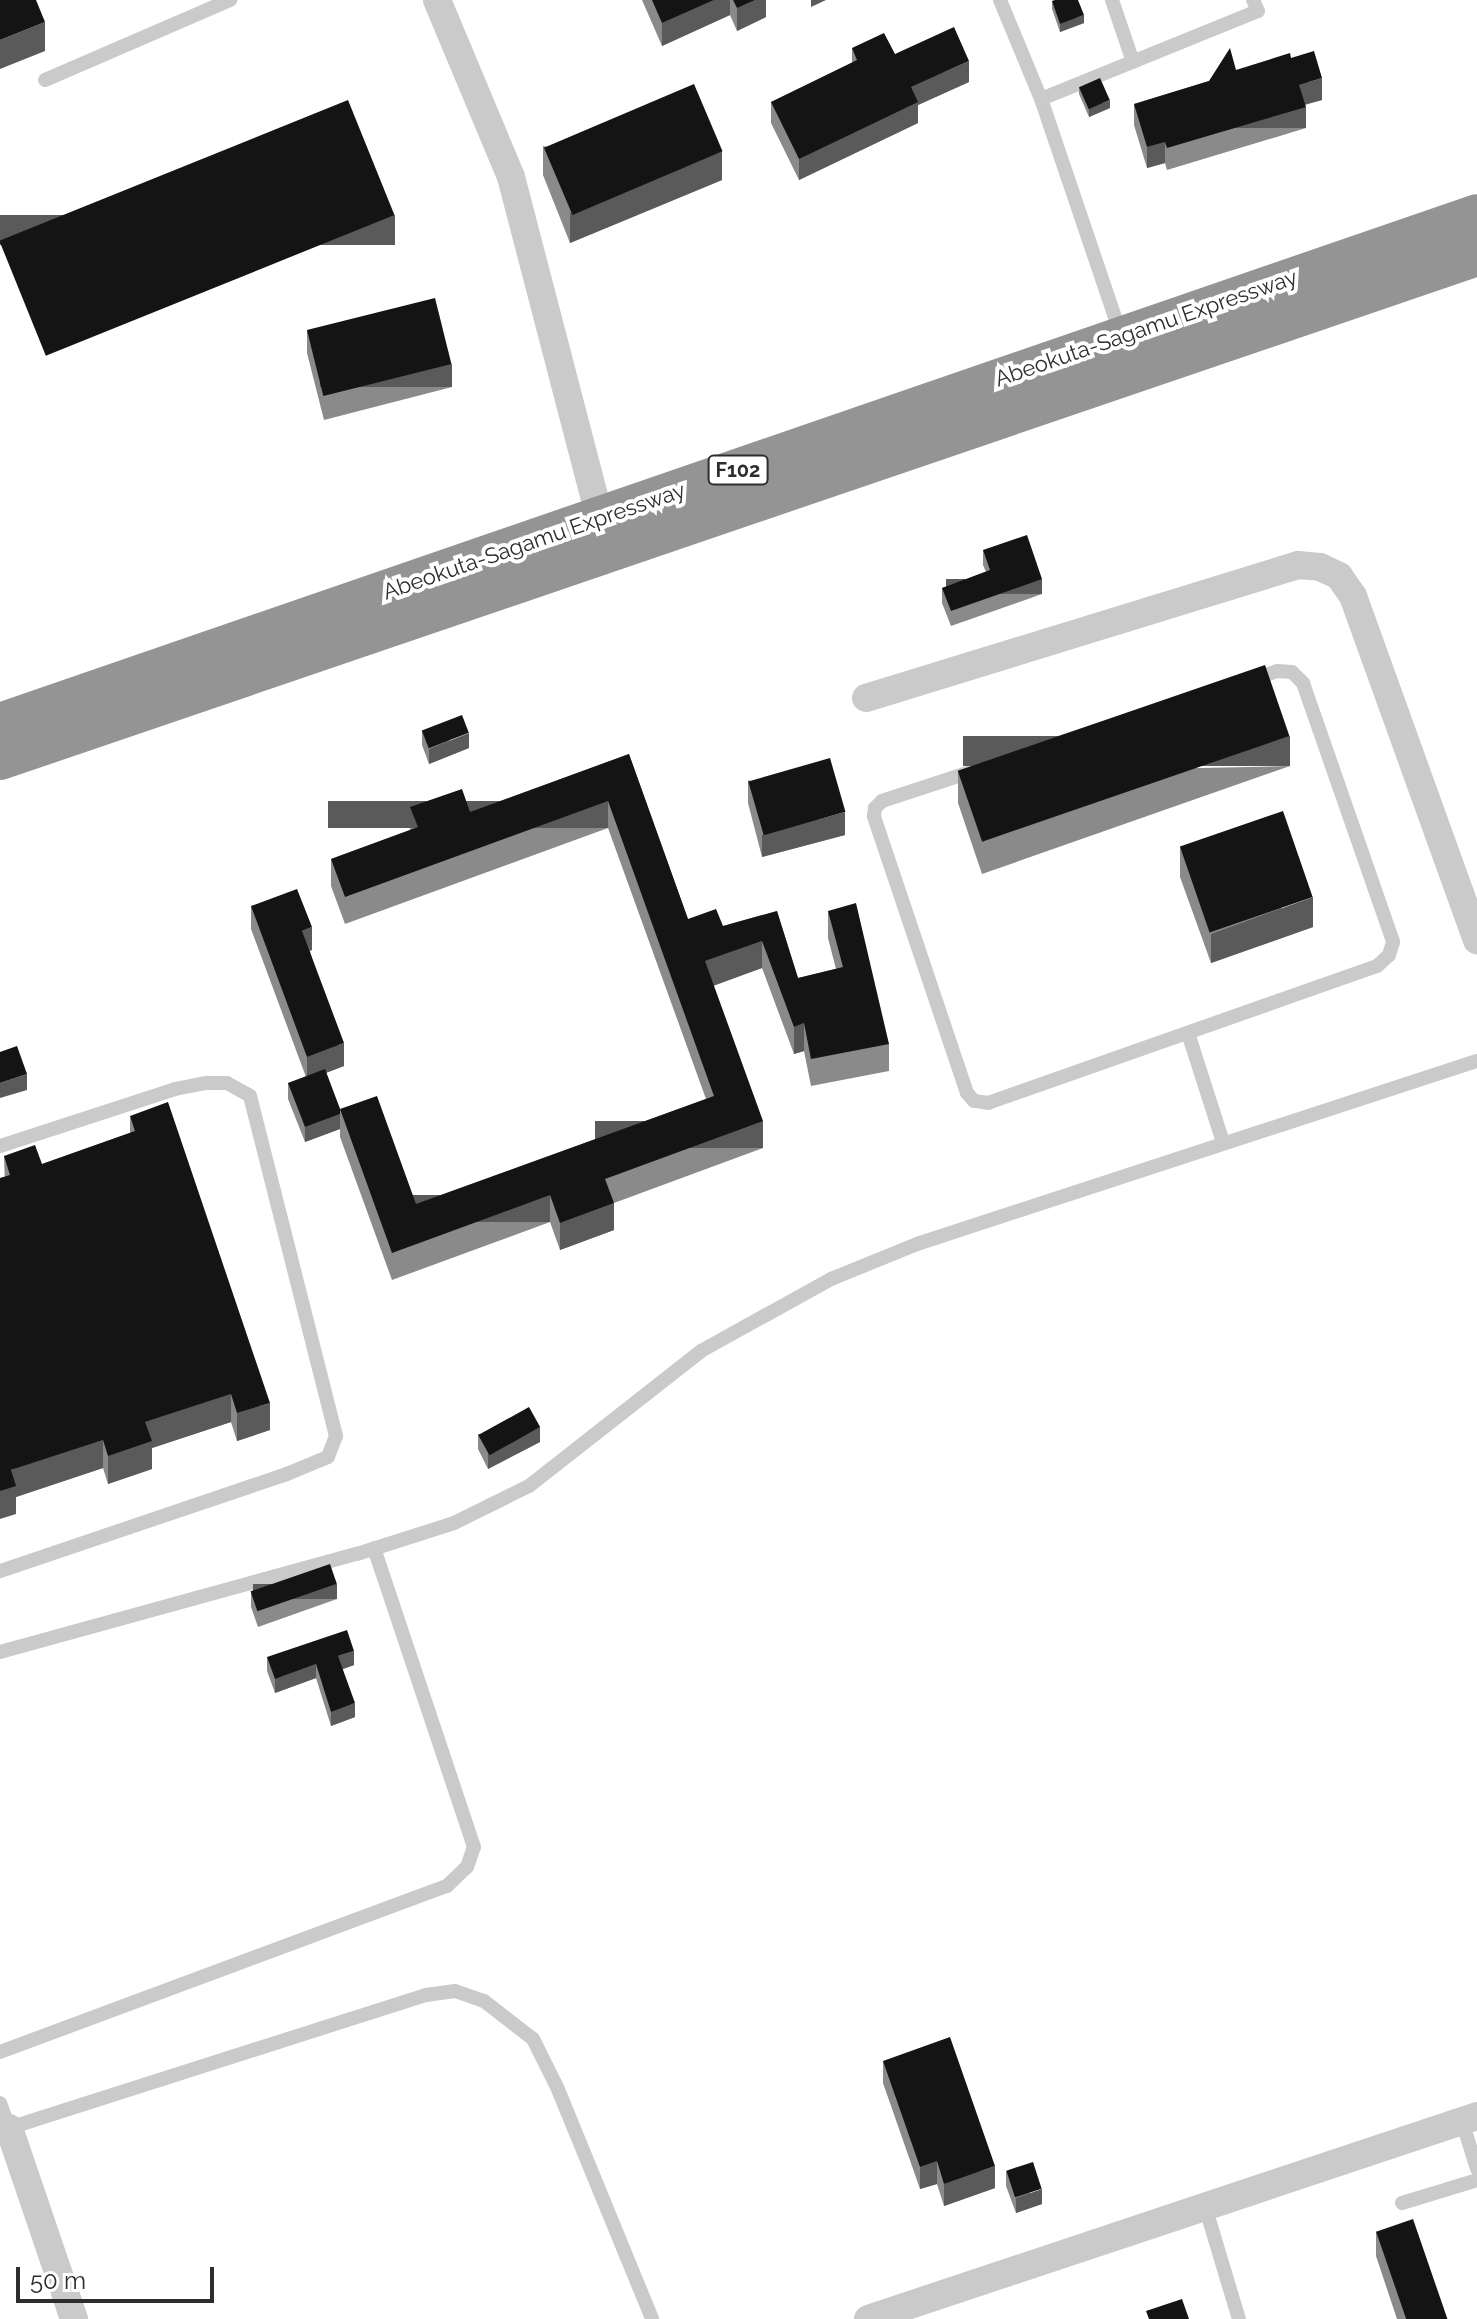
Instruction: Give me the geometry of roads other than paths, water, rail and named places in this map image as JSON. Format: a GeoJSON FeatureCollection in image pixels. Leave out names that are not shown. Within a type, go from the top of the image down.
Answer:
{"type":"FeatureCollection","features":[{"type":"Feature","properties":{"kind":"highway","name":"Abeokuta-Sagamu Expressway"},"geometry":{"type":"LineString","coordinates":[[0,725],[1121,336],[1477,216]]}},
{"type":"Feature","properties":{"kind":"highway","name":"Abeokuta-Sagamu Expressway"},"geometry":{"type":"LineString","coordinates":[[0,758],[1477,254]]}},
{"type":"Feature","properties":{"kind":"street"},"geometry":{"type":"LineString","coordinates":[[437,0],[511,177],[600,518]]}},
{"type":"Feature","properties":{"kind":"street"},"geometry":{"type":"LineString","coordinates":[[866,698],[1298,565],[1320,567],[1339,576],[1353,596],[1477,940]]}},
{"type":"Feature","properties":{"kind":"street"},"geometry":{"type":"LineString","coordinates":[[868,2319],[1469,2119]]}},
{"type":"Feature","properties":{"kind":"street"},"geometry":{"type":"LineString","coordinates":[[3,2121],[74,2319]]}},
{"type":"Feature","properties":{"kind":"lane"},"geometry":{"type":"LineString","coordinates":[[45,80],[230,0]]}},
{"type":"Feature","properties":{"kind":"lane"},"geometry":{"type":"LineString","coordinates":[[1000,0],[1041,99],[1121,336]]}},
{"type":"Feature","properties":{"kind":"lane"},"geometry":{"type":"LineString","coordinates":[[1112,0],[1133,62]]}},
{"type":"Feature","properties":{"kind":"lane"},"geometry":{"type":"LineString","coordinates":[[1041,99],[1258,11],[1253,0]]}},
{"type":"Feature","properties":{"kind":"lane"},"geometry":{"type":"LineString","coordinates":[[1277,671],[1292,672],[1303,683],[1393,942],[1389,955],[1377,966],[1188,1033],[989,1103],[974,1101],[962,1078],[874,816],[875,808],[882,801],[1277,671]]}},
{"type":"Feature","properties":{"kind":"lane"},"geometry":{"type":"LineString","coordinates":[[1188,1033],[1223,1142]]}},
{"type":"Feature","properties":{"kind":"lane"},"geometry":{"type":"LineString","coordinates":[[0,1652],[454,1523],[529,1486],[701,1351],[831,1279],[917,1244],[1477,1061]]}},
{"type":"Feature","properties":{"kind":"lane"},"geometry":{"type":"LineString","coordinates":[[0,1146],[196,1085],[227,1083],[250,1096],[336,1436],[328,1457],[0,1571]]}},
{"type":"Feature","properties":{"kind":"lane"},"geometry":{"type":"LineString","coordinates":[[0,2052],[447,1886],[467,1867],[474,1847],[374,1548]]}},
{"type":"Feature","properties":{"kind":"lane"},"geometry":{"type":"LineString","coordinates":[[3,2121],[426,1995],[455,1991],[484,2001],[533,2039],[557,2087],[652,2319]]}},
{"type":"Feature","properties":{"kind":"lane"},"geometry":{"type":"LineString","coordinates":[[1469,2119],[1477,2169]]}},
{"type":"Feature","properties":{"kind":"lane"},"geometry":{"type":"LineString","coordinates":[[1402,2203],[1477,2180]]}},
{"type":"Feature","properties":{"kind":"lane"},"geometry":{"type":"LineString","coordinates":[[1205,2206],[1239,2319]]}}]}
